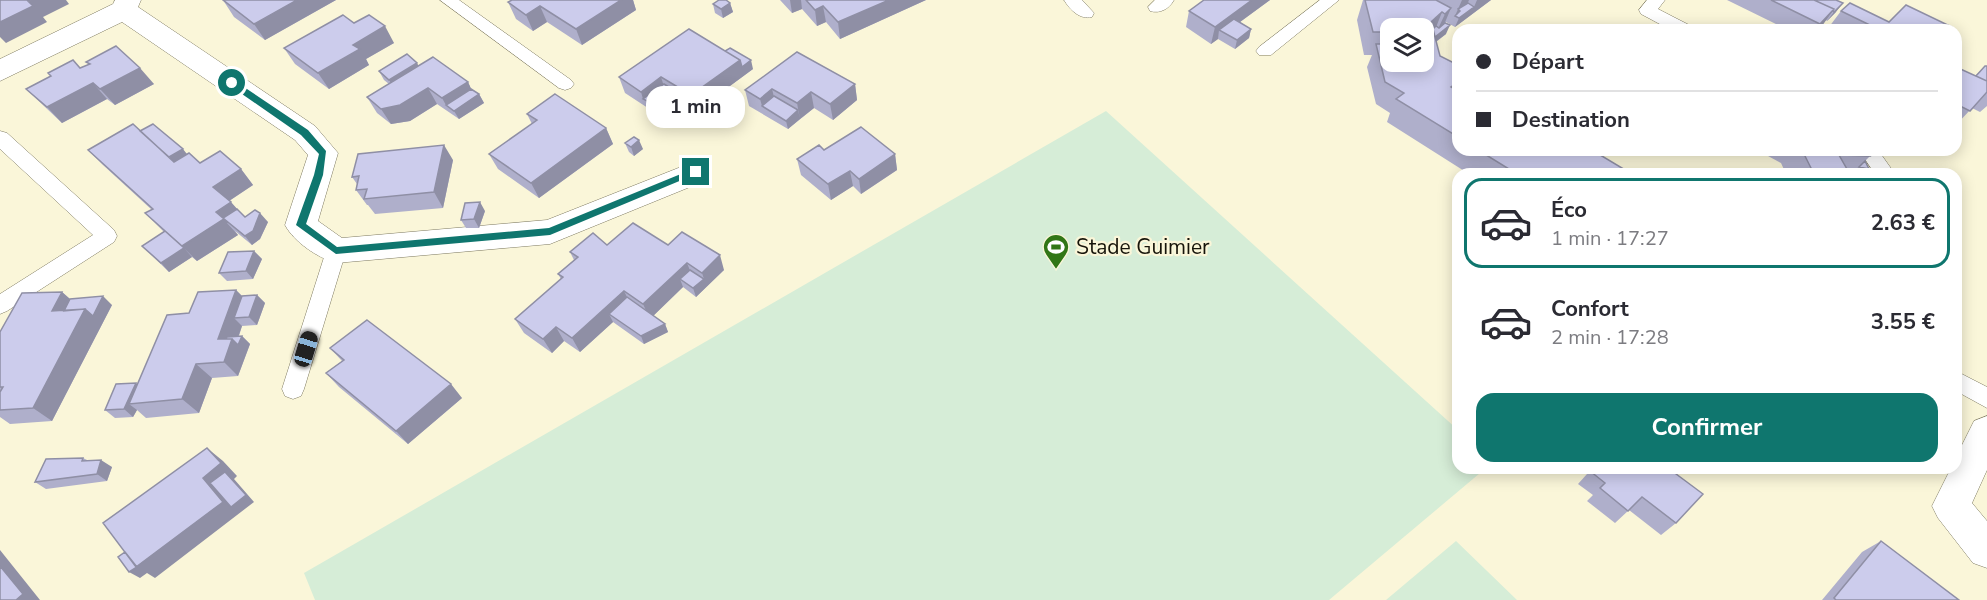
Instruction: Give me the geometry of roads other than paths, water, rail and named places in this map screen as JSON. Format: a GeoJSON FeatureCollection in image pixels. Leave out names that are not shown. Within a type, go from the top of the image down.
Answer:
{"type":"FeatureCollection","features":[{"type":"Feature","properties":{"kind":"street"},"geometry":{"type":"LineString","coordinates":[[0,71],[126,5],[304,133],[323,153],[301,225],[336,251],[550,232],[696,172]]}},
{"type":"Feature","properties":{"kind":"street"},"geometry":{"type":"LineString","coordinates":[[1987,432],[1951,506],[1987,550]]}},
{"type":"Feature","properties":{"kind":"lane"},"geometry":{"type":"LineString","coordinates":[[448,0],[565,84]]}},
{"type":"Feature","properties":{"kind":"lane"},"geometry":{"type":"LineString","coordinates":[[1072,0],[1086,13]]}},
{"type":"Feature","properties":{"kind":"lane"},"geometry":{"type":"LineString","coordinates":[[1265,51],[1331,0]]}},
{"type":"Feature","properties":{"kind":"lane"},"geometry":{"type":"LineString","coordinates":[[1657,0],[1647,10],[1674,24]]}},
{"type":"Feature","properties":{"kind":"lane"},"geometry":{"type":"LineString","coordinates":[[0,138],[107,236],[0,305]]}},
{"type":"Feature","properties":{"kind":"lane"},"geometry":{"type":"LineString","coordinates":[[293,389],[336,251]]}},
{"type":"Feature","properties":{"kind":"lane"},"geometry":{"type":"LineString","coordinates":[[1962,383],[1987,398]]}},
{"type":"Feature","properties":{"kind":"place","name":"Stade Guimier"},"geometry":{"type":"Point","coordinates":[1056,270]}}]}
